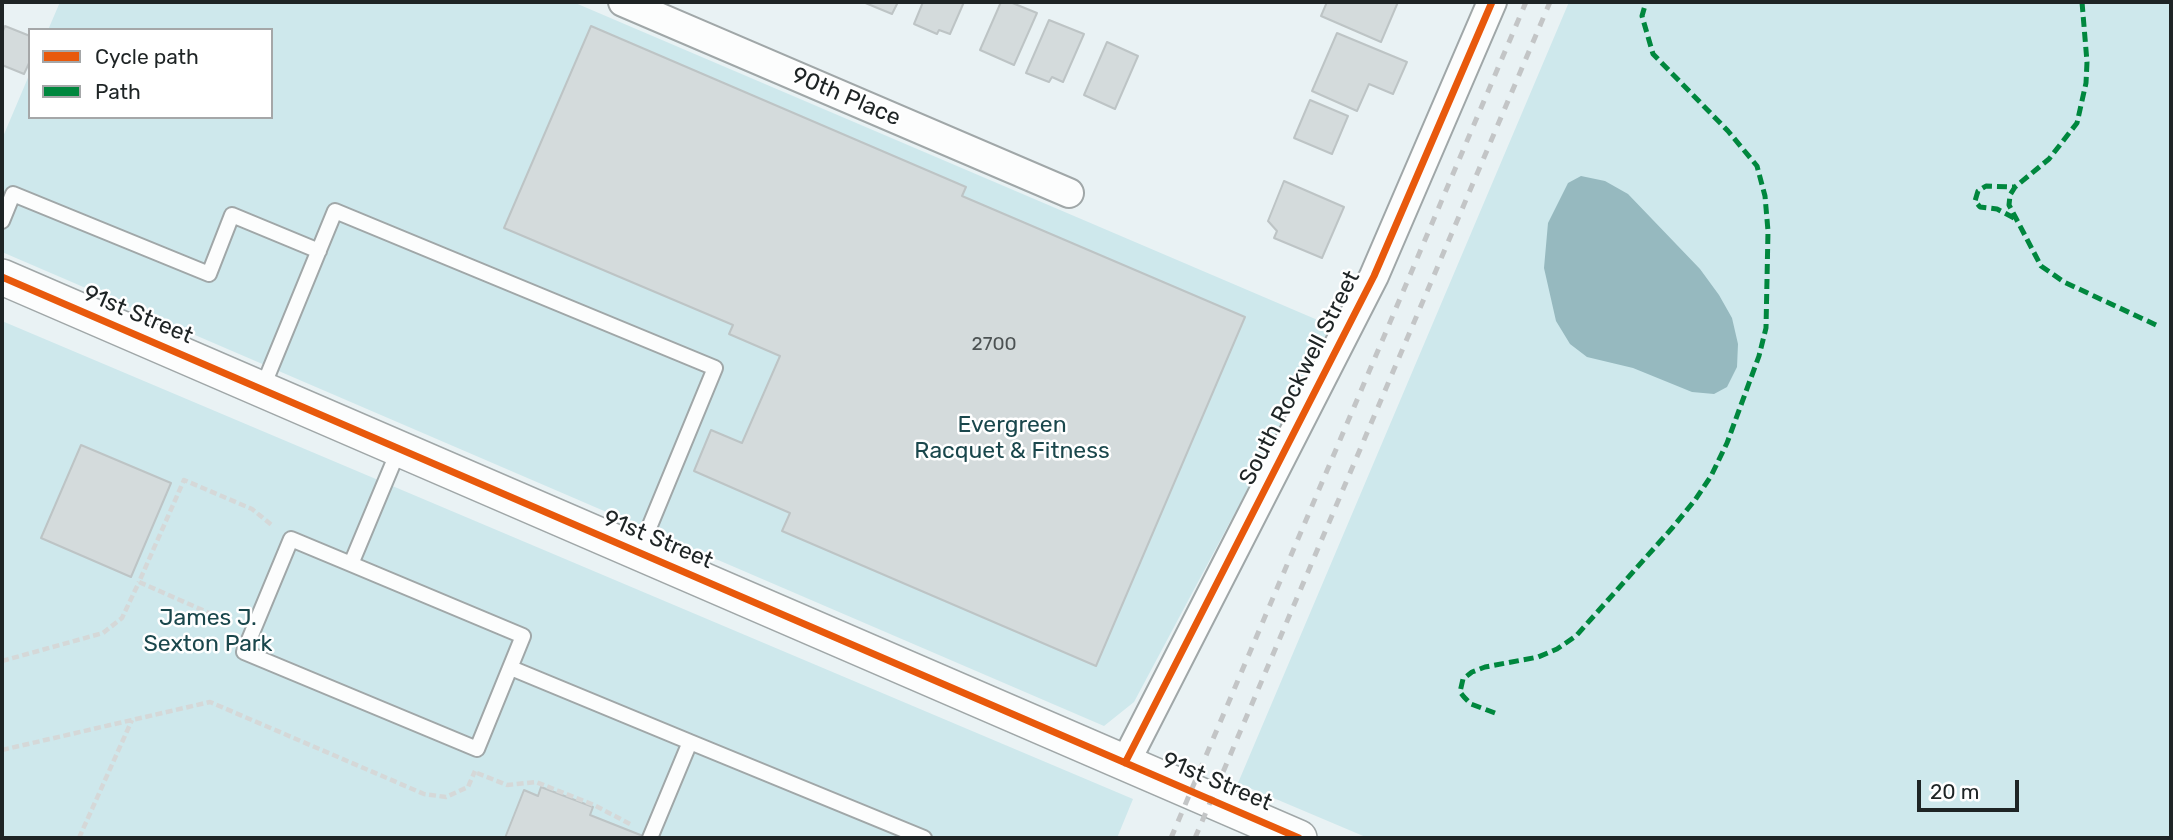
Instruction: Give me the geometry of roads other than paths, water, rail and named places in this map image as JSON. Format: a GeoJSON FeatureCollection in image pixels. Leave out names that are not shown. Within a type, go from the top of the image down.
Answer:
{"type":"FeatureCollection","features":[{"type":"Feature","properties":{"kind":"street","name":"90th Place"},"geometry":{"type":"LineString","coordinates":[[623,2],[1069,193]]}},
{"type":"Feature","properties":{"kind":"street","name":"South Rockwell Street"},"geometry":{"type":"LineString","coordinates":[[1125,763],[1374,276],[1492,2]]}},
{"type":"Feature","properties":{"kind":"street","name":"91st Street"},"geometry":{"type":"LineString","coordinates":[[2,277],[1125,763],[1279,834]]}},
{"type":"Feature","properties":{"kind":"lane"},"geometry":{"type":"LineString","coordinates":[[2,222],[13,194],[209,274],[232,215],[319,251]]}},
{"type":"Feature","properties":{"kind":"lane"},"geometry":{"type":"LineString","coordinates":[[262,389],[335,211],[715,368],[639,553]]}},
{"type":"Feature","properties":{"kind":"lane"},"geometry":{"type":"LineString","coordinates":[[351,564],[399,449]]}},
{"type":"Feature","properties":{"kind":"lane"},"geometry":{"type":"LineString","coordinates":[[290,539],[523,636],[511,668],[477,749],[244,652],[290,539]]}},
{"type":"Feature","properties":{"kind":"lane"},"geometry":{"type":"LineString","coordinates":[[511,668],[924,838]]}},
{"type":"Feature","properties":{"kind":"lane"},"geometry":{"type":"LineString","coordinates":[[645,834],[690,742]]}},
{"type":"Feature","properties":{"kind":"railway"},"geometry":{"type":"LineString","coordinates":[[1171,838],[1526,2]]}},
{"type":"Feature","properties":{"kind":"railway"},"geometry":{"type":"LineString","coordinates":[[1195,838],[1550,2]]}},
{"type":"Feature","properties":{"kind":"park label","name":"Evergreen Racquet & Fitness"},"geometry":{"type":"Point","coordinates":[1012,438]}},
{"type":"Feature","properties":{"kind":"park label","name":"James J. Sexton Park"},"geometry":{"type":"Point","coordinates":[208,631]}}]}
